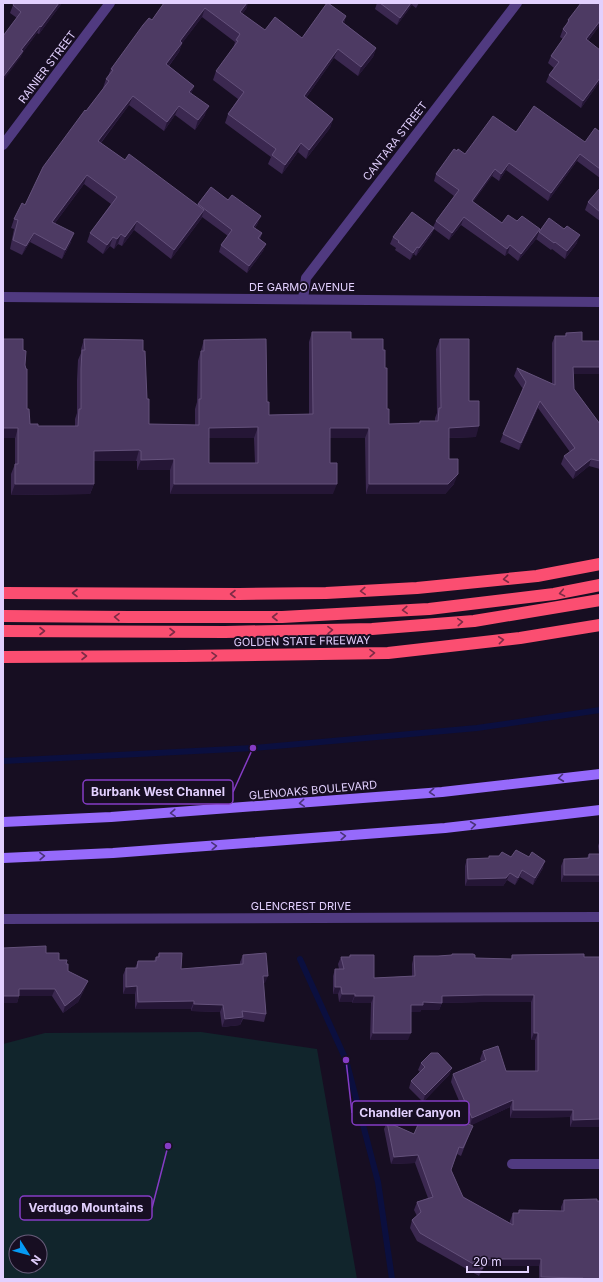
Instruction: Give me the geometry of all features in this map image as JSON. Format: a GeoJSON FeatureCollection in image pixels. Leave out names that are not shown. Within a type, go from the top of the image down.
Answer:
{"type":"FeatureCollection","features":[{"type":"Feature","properties":{"kind":"highway"},"geometry":{"type":"LineString","coordinates":[[3,593],[326,593],[417,588],[522,578],[600,564]]}},
{"type":"Feature","properties":{"kind":"highway"},"geometry":{"type":"LineString","coordinates":[[3,616],[282,617],[429,609],[554,594],[600,585]]}},
{"type":"Feature","properties":{"kind":"highway"},"geometry":{"type":"LineString","coordinates":[[3,631],[225,632],[372,629],[474,621],[600,600]]}},
{"type":"Feature","properties":{"kind":"highway","name":"GOLDEN STATE FREEWAY"},"geometry":{"type":"LineString","coordinates":[[3,657],[388,653],[520,638],[600,625]]}},
{"type":"Feature","properties":{"kind":"main road","name":"GLENOAKS BOULEVARD"},"geometry":{"type":"LineString","coordinates":[[3,822],[111,817],[418,794],[600,774]]}},
{"type":"Feature","properties":{"kind":"main road"},"geometry":{"type":"LineString","coordinates":[[3,858],[113,853],[430,829],[600,810]]}},
{"type":"Feature","properties":{"kind":"street","name":"RAINIER STREET"},"geometry":{"type":"LineString","coordinates":[[3,145],[110,3]]}},
{"type":"Feature","properties":{"kind":"street","name":"CANTARA STREET"},"geometry":{"type":"LineString","coordinates":[[302,299],[306,278],[517,3]]}},
{"type":"Feature","properties":{"kind":"street","name":"DE GARMO AVENUE"},"geometry":{"type":"LineString","coordinates":[[3,297],[600,302]]}},
{"type":"Feature","properties":{"kind":"street","name":"GLENCREST DRIVE"},"geometry":{"type":"LineString","coordinates":[[3,919],[600,917]]}},
{"type":"Feature","properties":{"kind":"street"},"geometry":{"type":"LineString","coordinates":[[512,1164],[600,1164]]}},
{"type":"Feature","properties":{"kind":"shaded area"},"geometry":{"type":"Polygon","coordinates":[[[201,1032],[317,1049],[357,1279],[3,1279],[3,1044],[45,1033],[201,1032]]]}},
{"type":"Feature","properties":{"kind":"building"},"geometry":{"type":"Polygon","coordinates":[[[14,3],[59,3],[21,50],[23,51],[3,77],[3,36],[21,12],[13,5],[14,3]]]}},
{"type":"Feature","properties":{"kind":"building"},"geometry":{"type":"Polygon","coordinates":[[[164,3],[247,3],[240,12],[265,30],[275,17],[302,38],[328,3],[346,16],[342,22],[376,48],[361,67],[338,49],[304,96],[333,119],[309,150],[301,143],[285,165],[272,155],[276,149],[228,114],[244,92],[216,71],[238,41],[236,40],[240,34],[205,8],[180,41],[182,43],[166,64],[194,86],[189,92],[209,106],[198,120],[179,106],[167,122],[133,96],[98,141],[125,160],[129,154],[204,210],[174,250],[137,221],[125,237],[121,234],[117,239],[113,237],[107,245],[90,233],[117,197],[87,175],[52,222],[74,233],[65,250],[34,233],[26,246],[13,240],[18,220],[14,219],[22,203],[25,205],[43,167],[85,110],[86,111],[109,81],[106,79],[113,70],[111,69],[143,25],[149,18],[152,20],[164,3]]]}},
{"type":"Feature","properties":{"kind":"building"},"geometry":{"type":"Polygon","coordinates":[[[380,3],[411,3],[400,18],[380,3]]]}},
{"type":"Feature","properties":{"kind":"building"},"geometry":{"type":"Polygon","coordinates":[[[581,3],[600,3],[600,21],[586,39],[600,50],[600,78],[583,101],[549,75],[559,62],[551,56],[567,33],[563,29],[581,3]]]}},
{"type":"Feature","properties":{"kind":"building"},"geometry":{"type":"Polygon","coordinates":[[[534,106],[585,142],[595,128],[600,132],[600,169],[580,154],[551,193],[509,163],[501,174],[495,169],[472,201],[502,223],[508,215],[517,221],[522,216],[540,229],[521,254],[510,245],[507,249],[464,217],[452,233],[436,221],[459,190],[436,174],[454,149],[457,151],[458,149],[465,154],[493,116],[516,132],[534,106]]]}},
{"type":"Feature","properties":{"kind":"building"},"geometry":{"type":"Polygon","coordinates":[[[211,187],[228,200],[232,195],[261,216],[253,227],[262,233],[258,238],[266,244],[249,266],[221,245],[232,230],[198,204],[211,187]]]}},
{"type":"Feature","properties":{"kind":"building"},"geometry":{"type":"Polygon","coordinates":[[[600,188],[600,212],[588,202],[600,188]]]}},
{"type":"Feature","properties":{"kind":"building"},"geometry":{"type":"Polygon","coordinates":[[[412,212],[434,228],[419,248],[417,247],[413,253],[393,237],[412,212]]]}},
{"type":"Feature","properties":{"kind":"building"},"geometry":{"type":"Polygon","coordinates":[[[549,218],[564,229],[567,226],[580,235],[567,251],[539,232],[549,218]]]}},
{"type":"Feature","properties":{"kind":"building"},"geometry":{"type":"Polygon","coordinates":[[[312,332],[351,332],[351,339],[383,339],[383,350],[385,350],[385,368],[387,368],[387,409],[389,409],[389,424],[438,421],[439,408],[441,408],[440,339],[469,339],[469,401],[479,401],[479,426],[449,428],[449,459],[458,459],[458,474],[448,484],[369,484],[369,428],[330,428],[330,463],[337,463],[337,484],[174,484],[174,459],[141,460],[141,451],[139,450],[94,451],[94,484],[15,484],[15,464],[18,464],[18,428],[3,428],[3,339],[23,339],[23,350],[26,351],[25,365],[27,369],[27,409],[29,409],[30,424],[38,424],[38,426],[78,426],[79,409],[81,409],[81,369],[82,350],[85,350],[84,339],[143,340],[143,351],[145,351],[147,399],[149,399],[149,424],[199,425],[199,399],[201,399],[201,351],[204,351],[204,340],[266,339],[267,402],[269,402],[269,415],[313,414],[312,332]],[[258,427],[209,428],[209,463],[258,463],[258,427]]]}},
{"type":"Feature","properties":{"kind":"building"},"geometry":{"type":"Polygon","coordinates":[[[582,332],[582,341],[600,341],[600,367],[573,367],[574,389],[600,424],[600,461],[591,459],[576,471],[564,456],[575,448],[540,401],[521,443],[503,434],[526,382],[517,368],[555,385],[555,336],[566,336],[566,333],[582,332]]]}},
{"type":"Feature","properties":{"kind":"building"},"geometry":{"type":"Polygon","coordinates":[[[516,850],[529,857],[532,852],[545,861],[535,878],[522,870],[518,878],[510,873],[506,878],[468,879],[467,859],[499,856],[502,852],[511,857],[516,850]]]}},
{"type":"Feature","properties":{"kind":"building"},"geometry":{"type":"Polygon","coordinates":[[[589,854],[600,854],[600,875],[564,875],[564,859],[589,858],[589,854]]]}},
{"type":"Feature","properties":{"kind":"building"},"geometry":{"type":"Polygon","coordinates":[[[46,946],[46,953],[59,953],[59,960],[67,960],[66,964],[68,964],[68,971],[88,981],[80,994],[65,1006],[55,989],[19,989],[19,996],[3,996],[3,948],[46,946]]]}},
{"type":"Feature","properties":{"kind":"building"},"geometry":{"type":"Polygon","coordinates":[[[159,953],[182,953],[181,969],[243,964],[243,955],[266,953],[268,976],[263,976],[266,1014],[242,1011],[243,1017],[225,1019],[223,1005],[194,1004],[194,1001],[138,1002],[137,986],[126,987],[126,968],[137,968],[138,961],[156,961],[156,957],[159,957],[159,953]]]}},
{"type":"Feature","properties":{"kind":"building"},"geometry":{"type":"Polygon","coordinates":[[[473,954],[475,955],[475,958],[512,959],[512,955],[584,954],[584,957],[600,957],[600,1119],[573,1120],[573,1110],[513,1110],[513,1100],[472,1118],[453,1074],[486,1060],[483,1051],[498,1046],[506,1071],[538,1071],[538,1033],[534,1033],[534,995],[442,996],[442,1003],[423,1002],[423,1005],[411,1005],[411,1033],[373,1033],[374,996],[342,994],[341,987],[335,987],[335,969],[344,969],[341,957],[350,957],[350,955],[374,955],[374,978],[415,976],[414,956],[438,956],[473,954]]]}},
{"type":"Feature","properties":{"kind":"building"},"geometry":{"type":"Polygon","coordinates":[[[431,1053],[438,1053],[452,1068],[425,1095],[411,1081],[425,1067],[421,1063],[431,1053]]]}},
{"type":"Feature","properties":{"kind":"building"},"geometry":{"type":"Polygon","coordinates":[[[426,1106],[473,1126],[463,1148],[459,1147],[451,1170],[463,1197],[513,1225],[513,1213],[519,1213],[519,1210],[564,1211],[564,1200],[597,1199],[597,1201],[600,1201],[600,1279],[541,1277],[541,1259],[488,1259],[482,1269],[420,1233],[412,1220],[421,1212],[417,1202],[433,1197],[418,1155],[394,1157],[387,1122],[414,1134],[426,1106]]]}},
{"type":"Feature","properties":{"kind":"waterway"},"geometry":{"type":"LineString","coordinates":[[3,761],[253,748],[477,728],[600,710]]}},
{"type":"Feature","properties":{"kind":"waterway"},"geometry":{"type":"LineString","coordinates":[[300,959],[346,1060],[378,1182],[392,1279]]}},
{"type":"Feature","properties":{"kind":"place","name":"Burbank West Channel"},"geometry":{"type":"Point","coordinates":[253,748]}},
{"type":"Feature","properties":{"kind":"place","name":"Chandler Canyon"},"geometry":{"type":"Point","coordinates":[346,1060]}},
{"type":"Feature","properties":{"kind":"place","name":"Verdugo Mountains"},"geometry":{"type":"Point","coordinates":[168,1146]}}]}
